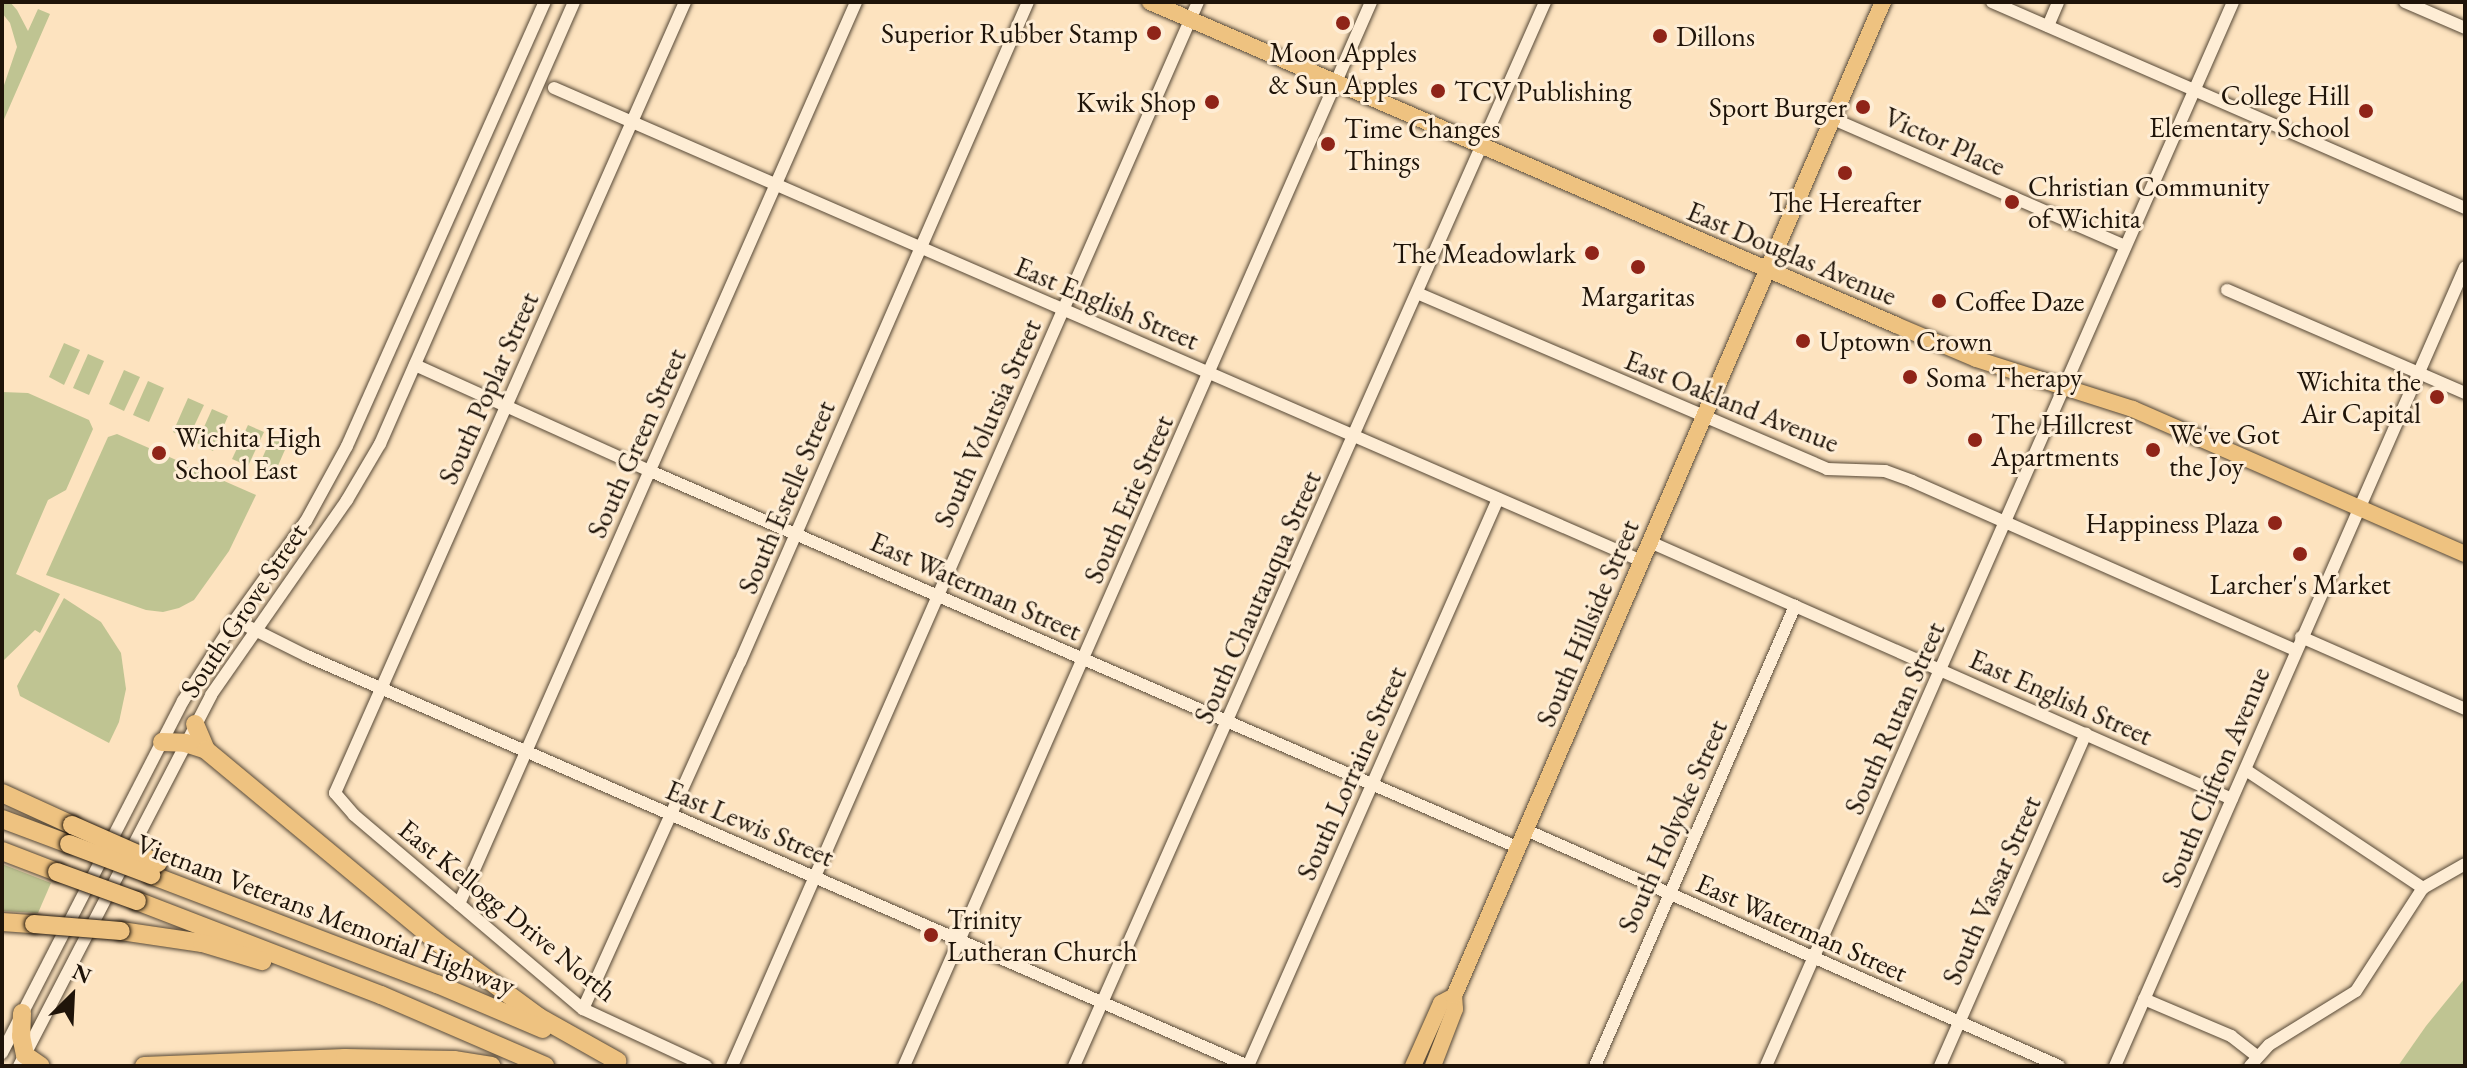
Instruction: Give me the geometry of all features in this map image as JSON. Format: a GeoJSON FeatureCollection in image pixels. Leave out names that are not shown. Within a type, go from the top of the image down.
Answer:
{"type":"FeatureCollection","features":[{"type":"Feature","properties":{"kind":"highway"},"geometry":{"type":"LineString","coordinates":[[195,724],[206,750]]}},
{"type":"Feature","properties":{"kind":"highway"},"geometry":{"type":"LineString","coordinates":[[162,742],[185,743],[206,750],[437,942],[539,1017],[622,1064]]}},
{"type":"Feature","properties":{"kind":"highway"},"geometry":{"type":"LineString","coordinates":[[2,793],[72,825],[154,869]]}},
{"type":"Feature","properties":{"kind":"highway","name":"Vietnam Veterans Memorial Highway"},"geometry":{"type":"LineString","coordinates":[[2,819],[69,844],[154,869],[267,919],[472,998],[622,1064]]}},
{"type":"Feature","properties":{"kind":"highway","name":"Vietnam Veterans Memorial Highway"},"geometry":{"type":"LineString","coordinates":[[2,851],[381,995],[545,1066]]}},
{"type":"Feature","properties":{"kind":"highway"},"geometry":{"type":"LineString","coordinates":[[2,922],[121,931],[202,943],[381,995]]}},
{"type":"Feature","properties":{"kind":"highway"},"geometry":{"type":"LineString","coordinates":[[22,1013],[22,1060],[41,1066]]}},
{"type":"Feature","properties":{"kind":"highway"},"geometry":{"type":"LineString","coordinates":[[144,1066],[345,1058],[454,1060],[492,1066]]}},
{"type":"Feature","properties":{"kind":"main road","name":"East Douglas Avenue"},"geometry":{"type":"LineString","coordinates":[[1150,2],[1768,272],[1976,359],[2133,409],[2465,554]]}},
{"type":"Feature","properties":{"kind":"main road","name":"South Hillside Street"},"geometry":{"type":"LineString","coordinates":[[1433,1066],[1455,1009],[1454,996],[1883,2]]}},
{"type":"Feature","properties":{"kind":"main road","name":"South Hillside Street"},"geometry":{"type":"LineString","coordinates":[[1413,1066],[1441,1003],[1454,996]]}},
{"type":"Feature","properties":{"kind":"street","name":"South Grove Street"},"geometry":{"type":"LineString","coordinates":[[2,1053],[162,742],[235,620],[306,521],[347,446],[545,2]]}},
{"type":"Feature","properties":{"kind":"street","name":"South Grove Street"},"geometry":{"type":"LineString","coordinates":[[22,1060],[195,724],[254,630],[364,472],[415,365],[574,2]]}},
{"type":"Feature","properties":{"kind":"street","name":"South Poplar Street"},"geometry":{"type":"LineString","coordinates":[[335,793],[685,2]]}},
{"type":"Feature","properties":{"kind":"street","name":"South Green Street"},"geometry":{"type":"LineString","coordinates":[[459,904],[856,2]]}},
{"type":"Feature","properties":{"kind":"street","name":"South Estelle Street"},"geometry":{"type":"LineString","coordinates":[[583,1009],[796,534],[1028,2]]}},
{"type":"Feature","properties":{"kind":"street","name":"South Volutsia Street"},"geometry":{"type":"LineString","coordinates":[[732,1066],[1198,2]]}},
{"type":"Feature","properties":{"kind":"street","name":"South Erie Street"},"geometry":{"type":"LineString","coordinates":[[904,1066],[1371,2]]}},
{"type":"Feature","properties":{"kind":"street","name":"South Chautauqua Street"},"geometry":{"type":"LineString","coordinates":[[1074,1066],[1545,2]]}},
{"type":"Feature","properties":{"kind":"street"},"geometry":{"type":"LineString","coordinates":[[1992,2],[2465,208]]}},
{"type":"Feature","properties":{"kind":"street"},"geometry":{"type":"LineString","coordinates":[[2048,26],[2058,2]]}},
{"type":"Feature","properties":{"kind":"street","name":"South Rutan Street"},"geometry":{"type":"LineString","coordinates":[[1766,1066],[2233,2]]}},
{"type":"Feature","properties":{"kind":"street"},"geometry":{"type":"LineString","coordinates":[[2405,2],[2465,28]]}},
{"type":"Feature","properties":{"kind":"street","name":"East English Street"},"geometry":{"type":"LineString","coordinates":[[554,88],[1642,561]]}},
{"type":"Feature","properties":{"kind":"street","name":"Victor Place"},"geometry":{"type":"LineString","coordinates":[[1833,119],[2125,246]]}},
{"type":"Feature","properties":{"kind":"street","name":"South Clifton Avenue"},"geometry":{"type":"LineString","coordinates":[[2115,1066],[2465,267]]}},
{"type":"Feature","properties":{"kind":"street"},"geometry":{"type":"LineString","coordinates":[[2227,290],[2465,393]]}},
{"type":"Feature","properties":{"kind":"street","name":"East Oakland Avenue"},"geometry":{"type":"LineString","coordinates":[[1417,293],[1827,469],[1885,471],[2005,525],[2465,709]]}},
{"type":"Feature","properties":{"kind":"street","name":"East Waterman Street"},"geometry":{"type":"LineString","coordinates":[[415,365],[650,471],[1519,848]]}},
{"type":"Feature","properties":{"kind":"street","name":"South Lorraine Street"},"geometry":{"type":"LineString","coordinates":[[1248,1066],[1498,499]]}},
{"type":"Feature","properties":{"kind":"street","name":"East English Street"},"geometry":{"type":"LineString","coordinates":[[1650,542],[2232,799]]}},
{"type":"Feature","properties":{"kind":"street","name":"South Holyoke Street"},"geometry":{"type":"LineString","coordinates":[[1595,1066],[1795,606]]}},
{"type":"Feature","properties":{"kind":"street","name":"East Lewis Street"},"geometry":{"type":"LineString","coordinates":[[235,620],[381,689],[1248,1066]]}},
{"type":"Feature","properties":{"kind":"street","name":"South Vassar Street"},"geometry":{"type":"LineString","coordinates":[[1940,1066],[2086,734]]}},
{"type":"Feature","properties":{"kind":"street"},"geometry":{"type":"LineString","coordinates":[[2246,770],[2423,888]]}},
{"type":"Feature","properties":{"kind":"street","name":"East Kellogg Drive North"},"geometry":{"type":"LineString","coordinates":[[335,793],[354,815],[583,1009],[606,1023],[706,1066]]}},
{"type":"Feature","properties":{"kind":"street","name":"East Waterman Street"},"geometry":{"type":"LineString","coordinates":[[1526,830],[2059,1066]]}},
{"type":"Feature","properties":{"kind":"street"},"geometry":{"type":"LineString","coordinates":[[2144,999],[2231,1036],[2253,1061],[2356,991],[2377,965],[2405,911],[2423,888],[2465,864]]}},
{"type":"Feature","properties":{"kind":"green space"},"geometry":{"type":"Polygon","coordinates":[[[2,2],[10,2],[28,31],[38,9],[50,14],[2,124],[2,91],[17,47],[10,23],[2,13],[2,2]]]}},
{"type":"Feature","properties":{"kind":"green space"},"geometry":{"type":"Polygon","coordinates":[[[64,343],[80,350],[64,385],[49,377],[64,343]]]}},
{"type":"Feature","properties":{"kind":"green space"},"geometry":{"type":"Polygon","coordinates":[[[88,354],[104,361],[89,395],[73,388],[88,354]]]}},
{"type":"Feature","properties":{"kind":"green space"},"geometry":{"type":"Polygon","coordinates":[[[124,370],[140,377],[124,411],[109,404],[124,370]]]}},
{"type":"Feature","properties":{"kind":"green space"},"geometry":{"type":"Polygon","coordinates":[[[148,381],[164,388],[149,422],[133,415],[148,381]]]}},
{"type":"Feature","properties":{"kind":"green space"},"geometry":{"type":"Polygon","coordinates":[[[2,392],[28,393],[89,420],[93,429],[66,490],[48,500],[16,574],[60,594],[40,633],[35,630],[2,662],[2,392]]]}},
{"type":"Feature","properties":{"kind":"green space"},"geometry":{"type":"Polygon","coordinates":[[[188,398],[204,405],[188,439],[173,432],[188,398]]]}},
{"type":"Feature","properties":{"kind":"green space"},"geometry":{"type":"Polygon","coordinates":[[[212,409],[228,416],[213,451],[197,443],[212,409]]]}},
{"type":"Feature","properties":{"kind":"green space"},"geometry":{"type":"Polygon","coordinates":[[[248,425],[264,432],[248,466],[232,459],[248,425]]]}},
{"type":"Feature","properties":{"kind":"green space"},"geometry":{"type":"Polygon","coordinates":[[[117,434],[256,495],[229,551],[194,600],[179,608],[163,612],[146,610],[46,575],[108,437],[117,434]]]}},
{"type":"Feature","properties":{"kind":"green space"},"geometry":{"type":"Polygon","coordinates":[[[272,436],[288,443],[273,477],[257,470],[272,436]]]}},
{"type":"Feature","properties":{"kind":"green space"},"geometry":{"type":"Polygon","coordinates":[[[64,598],[101,622],[121,653],[126,689],[119,722],[109,743],[20,696],[17,686],[64,598]]]}},
{"type":"Feature","properties":{"kind":"green space"},"geometry":{"type":"Polygon","coordinates":[[[2,864],[51,883],[38,913],[2,911],[2,864]]]}},
{"type":"Feature","properties":{"kind":"green space"},"geometry":{"type":"Polygon","coordinates":[[[2465,978],[2465,1066],[2398,1066],[2426,1026],[2465,978]]]}},
{"type":"Feature","properties":{"kind":"place","name":"Moon Apples & Sun Apples"},"geometry":{"type":"Point","coordinates":[1343,23]}},
{"type":"Feature","properties":{"kind":"place","name":"Superior Rubber Stamp"},"geometry":{"type":"Point","coordinates":[1154,33]}},
{"type":"Feature","properties":{"kind":"place","name":"Dillons"},"geometry":{"type":"Point","coordinates":[1660,36]}},
{"type":"Feature","properties":{"kind":"place","name":"TCV Publishing"},"geometry":{"type":"Point","coordinates":[1438,91]}},
{"type":"Feature","properties":{"kind":"place","name":"Kwik Shop"},"geometry":{"type":"Point","coordinates":[1212,102]}},
{"type":"Feature","properties":{"kind":"place","name":"Sport Burger"},"geometry":{"type":"Point","coordinates":[1863,107]}},
{"type":"Feature","properties":{"kind":"place","name":"College Hill Elementary School"},"geometry":{"type":"Point","coordinates":[2366,111]}},
{"type":"Feature","properties":{"kind":"place","name":"Time Changes Things"},"geometry":{"type":"Point","coordinates":[1328,144]}},
{"type":"Feature","properties":{"kind":"place","name":"The Hereafter"},"geometry":{"type":"Point","coordinates":[1845,173]}},
{"type":"Feature","properties":{"kind":"place","name":"Christian Community of Wichita"},"geometry":{"type":"Point","coordinates":[2012,202]}},
{"type":"Feature","properties":{"kind":"place","name":"The Meadowlark"},"geometry":{"type":"Point","coordinates":[1592,253]}},
{"type":"Feature","properties":{"kind":"place","name":"Margaritas"},"geometry":{"type":"Point","coordinates":[1638,267]}},
{"type":"Feature","properties":{"kind":"place","name":"Coffee Daze"},"geometry":{"type":"Point","coordinates":[1939,301]}},
{"type":"Feature","properties":{"kind":"place","name":"Uptown Crown"},"geometry":{"type":"Point","coordinates":[1803,341]}},
{"type":"Feature","properties":{"kind":"place","name":"Soma Therapy"},"geometry":{"type":"Point","coordinates":[1910,377]}},
{"type":"Feature","properties":{"kind":"place","name":"Wichita the Air Capital"},"geometry":{"type":"Point","coordinates":[2437,397]}},
{"type":"Feature","properties":{"kind":"place","name":"The Hillcrest Apartments"},"geometry":{"type":"Point","coordinates":[1975,440]}},
{"type":"Feature","properties":{"kind":"place","name":"We've Got the Joy"},"geometry":{"type":"Point","coordinates":[2153,450]}},
{"type":"Feature","properties":{"kind":"place","name":"Wichita High School East"},"geometry":{"type":"Point","coordinates":[159,453]}},
{"type":"Feature","properties":{"kind":"place","name":"Happiness Plaza"},"geometry":{"type":"Point","coordinates":[2275,523]}},
{"type":"Feature","properties":{"kind":"place","name":"Larcher's Market"},"geometry":{"type":"Point","coordinates":[2300,554]}},
{"type":"Feature","properties":{"kind":"place","name":"Trinity Lutheran Church"},"geometry":{"type":"Point","coordinates":[931,935]}}]}
